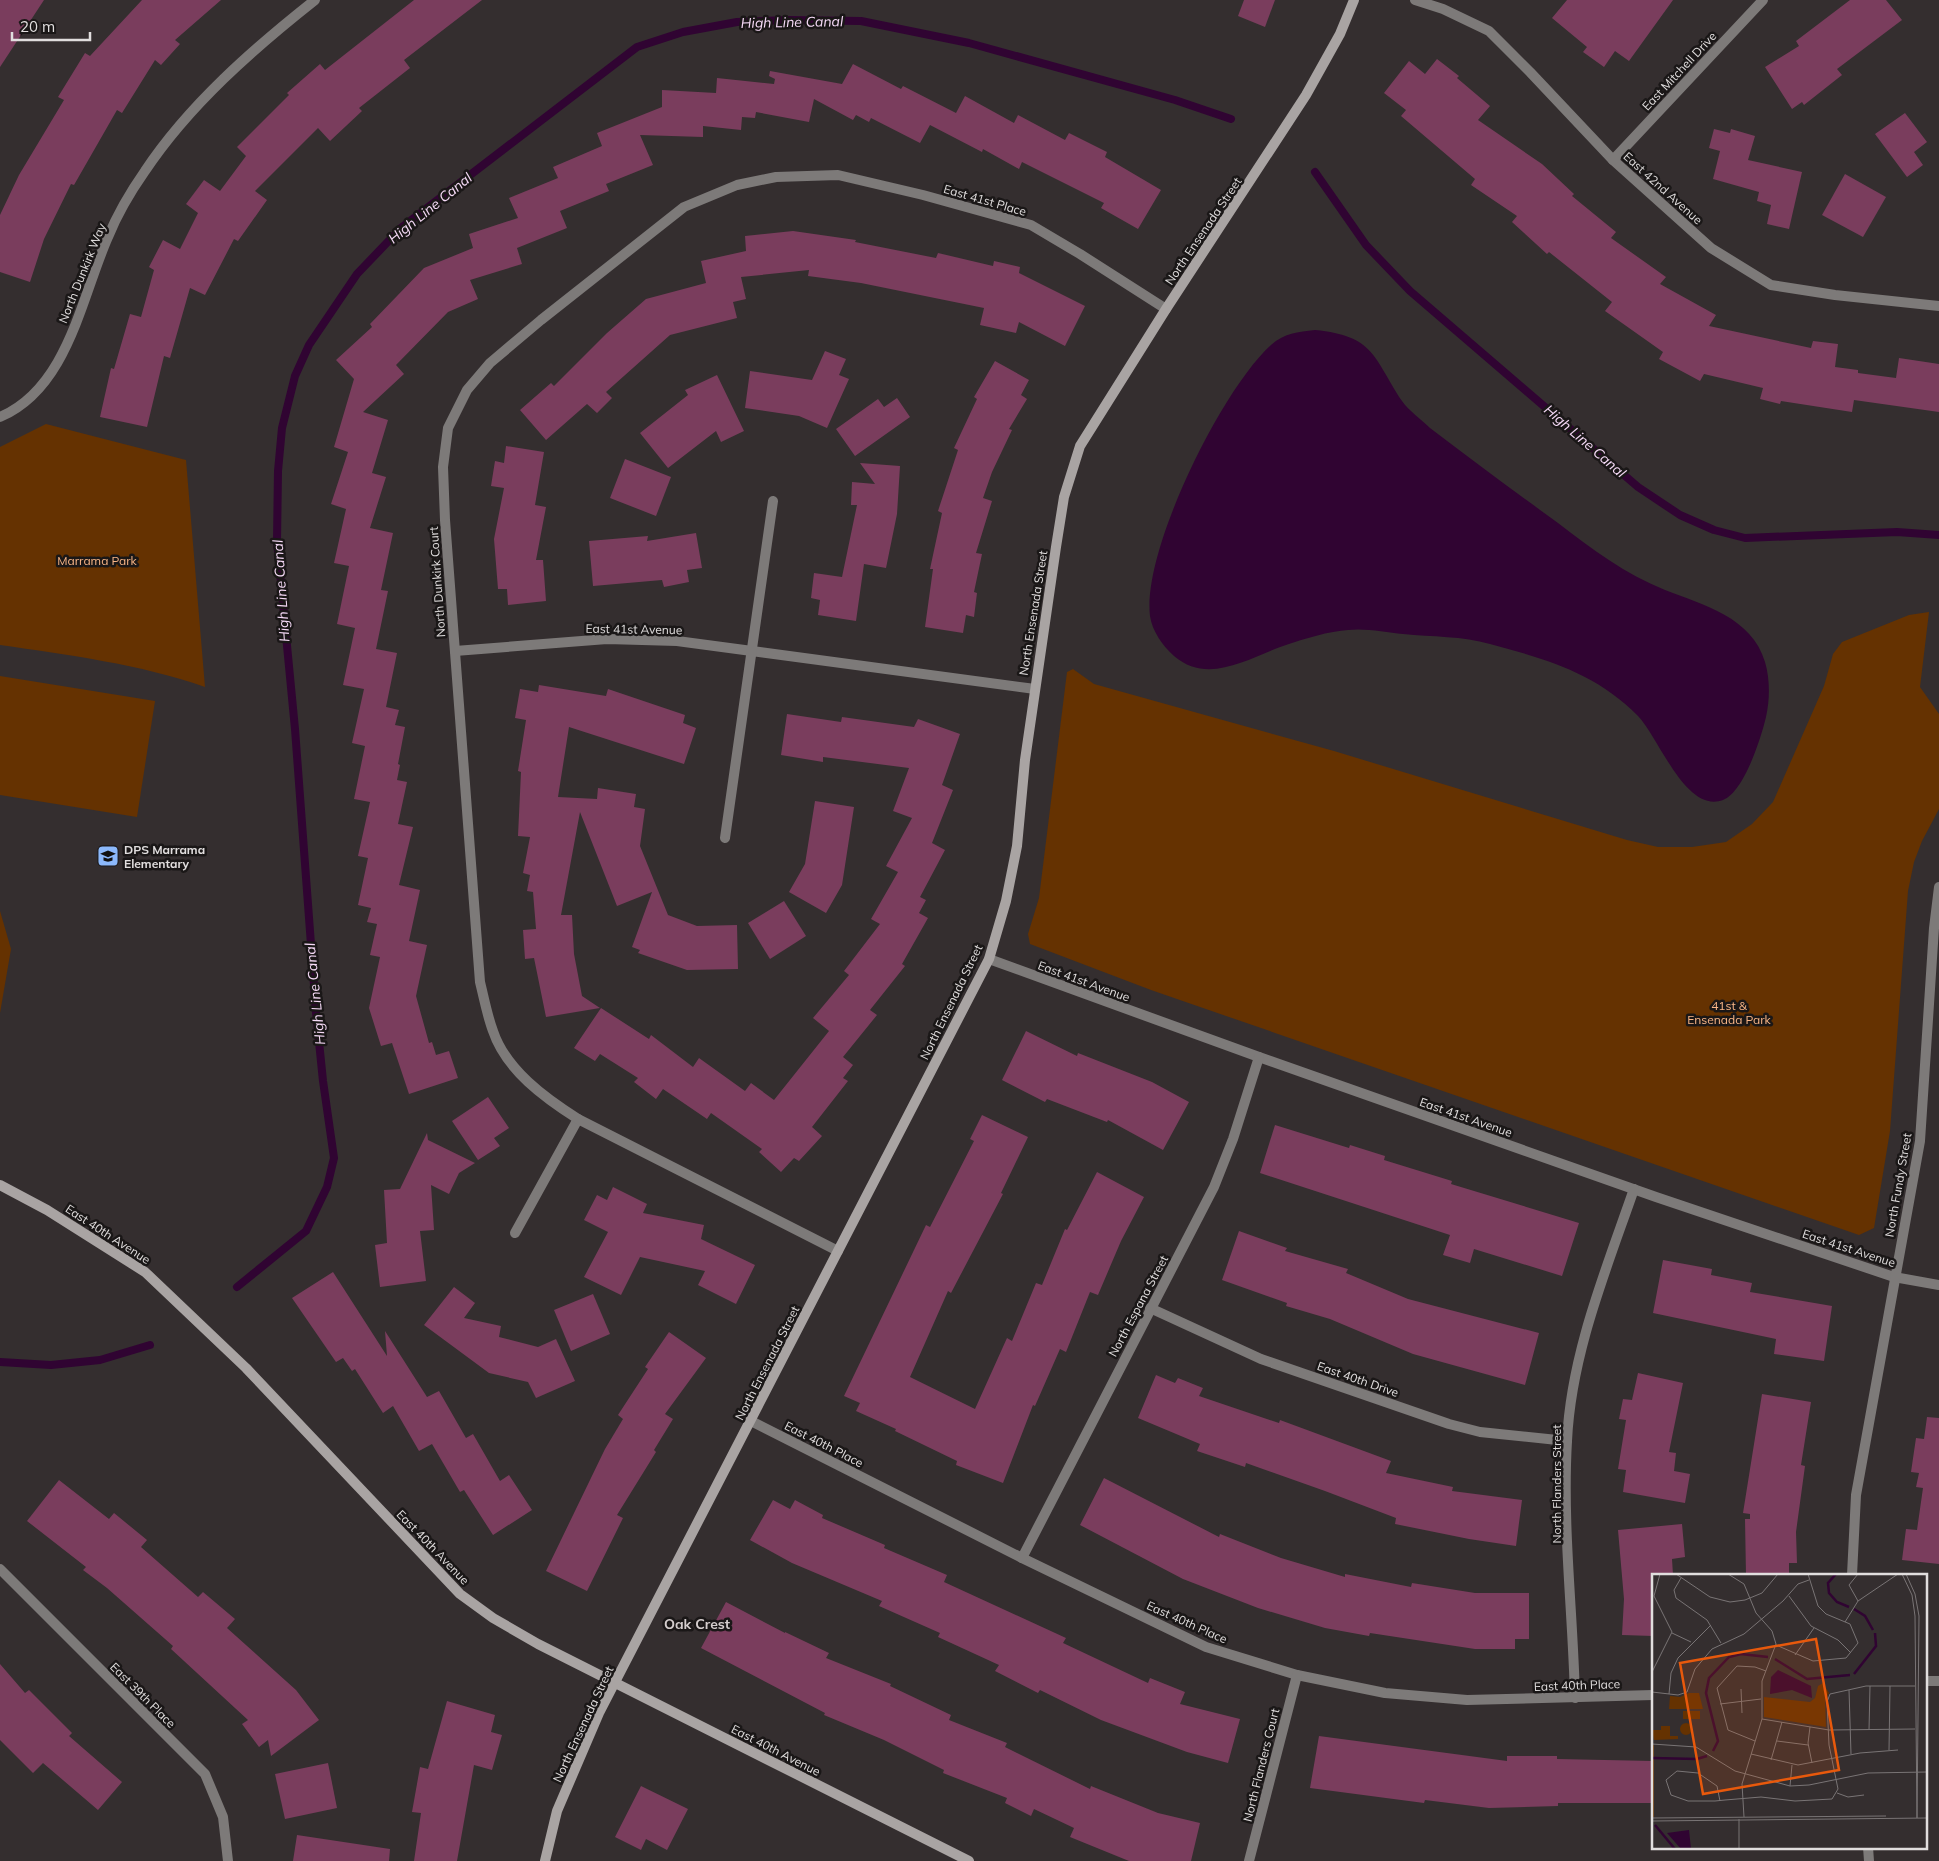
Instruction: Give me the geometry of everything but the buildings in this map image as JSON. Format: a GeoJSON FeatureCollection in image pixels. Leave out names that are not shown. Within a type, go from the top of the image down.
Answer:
{"type":"FeatureCollection","features":[{"type":"Feature","properties":{"kind":"street","name":"North Dunkirk Way"},"geometry":{"type":"LineString","coordinates":[[0,416],[19,408],[47,377],[65,348],[108,236],[144,171],[193,111],[269,36],[315,0]]}},
{"type":"Feature","properties":{"kind":"street","name":"North Ensenada Street"},"geometry":{"type":"LineString","coordinates":[[545,1861],[557,1811],[614,1682],[752,1421],[988,959],[1006,901],[1017,846],[1034,689],[1064,497],[1080,446],[1166,309],[1298,106],[1340,34],[1354,0]]}},
{"type":"Feature","properties":{"kind":"street","name":"East 42nd Avenue"},"geometry":{"type":"LineString","coordinates":[[1415,0],[1443,9],[1489,32],[1613,160],[1711,248],[1771,285],[1835,295],[1939,306]]}},
{"type":"Feature","properties":{"kind":"street","name":"East Mitchell Drive"},"geometry":{"type":"LineString","coordinates":[[1613,160],[1763,0]]}},
{"type":"Feature","properties":{"kind":"street","name":"East 41st Place"},"geometry":{"type":"LineString","coordinates":[[776,177],[838,175],[923,195],[1031,226],[1080,254],[1166,309]]}},
{"type":"Feature","properties":{"kind":"street","name":"North Dunkirk Court"},"geometry":{"type":"LineString","coordinates":[[578,1119],[544,1097],[514,1067],[493,1033],[480,982],[443,467],[448,428],[467,390],[490,363],[541,320],[684,208],[736,185],[776,177]]}},
{"type":"Feature","properties":{"kind":"street"},"geometry":{"type":"LineString","coordinates":[[726,838],[773,501]]}},
{"type":"Feature","properties":{"kind":"street","name":"East 41st Avenue"},"geometry":{"type":"LineString","coordinates":[[455,651],[606,639],[677,641],[1034,689]]}},
{"type":"Feature","properties":{"kind":"street","name":"North Fundy Street"},"geometry":{"type":"LineString","coordinates":[[1852,1574],[1856,1495],[1920,1141],[1934,928],[1939,887]]}},
{"type":"Feature","properties":{"kind":"street","name":"East 41st Avenue"},"geometry":{"type":"LineString","coordinates":[[988,959],[1634,1189],[1894,1277],[1939,1285]]}},
{"type":"Feature","properties":{"kind":"street","name":"North Espana Street"},"geometry":{"type":"LineString","coordinates":[[1022,1558],[1214,1187],[1233,1139],[1259,1057]]}},
{"type":"Feature","properties":{"kind":"street"},"geometry":{"type":"LineString","coordinates":[[515,1233],[578,1119],[838,1250]]}},
{"type":"Feature","properties":{"kind":"street","name":"East 40th Avenue"},"geometry":{"type":"LineString","coordinates":[[0,1185],[47,1210],[145,1272],[246,1368],[460,1594],[501,1623],[969,1861]]}},
{"type":"Feature","properties":{"kind":"street","name":"North Flanders Street"},"geometry":{"type":"LineString","coordinates":[[1576,1698],[1567,1517],[1566,1441],[1572,1394],[1587,1327],[1634,1189]]}},
{"type":"Feature","properties":{"kind":"street","name":"East 40th Drive"},"geometry":{"type":"LineString","coordinates":[[1150,1308],[1261,1359],[1449,1424],[1480,1432],[1566,1441]]}},
{"type":"Feature","properties":{"kind":"street","name":"East 40th Place"},"geometry":{"type":"LineString","coordinates":[[752,1421],[1022,1558],[1206,1647],[1297,1675],[1385,1693],[1468,1700],[1652,1695]]}},
{"type":"Feature","properties":{"kind":"street","name":"East 39th Place"},"geometry":{"type":"LineString","coordinates":[[0,1569],[205,1774],[223,1817],[228,1861]]}},
{"type":"Feature","properties":{"kind":"street","name":"North Flanders Court"},"geometry":{"type":"LineString","coordinates":[[1249,1861],[1297,1675]]}},
{"type":"Feature","properties":{"kind":"street"},"geometry":{"type":"LineString","coordinates":[[1926,1681],[1939,1681]]}},
{"type":"Feature","properties":{"kind":"street"},"geometry":{"type":"LineString","coordinates":[[1868,1848],[1868,1861]]}},
{"type":"Feature","properties":{"kind":"green space","name":"Marrama Park"},"geometry":{"type":"Polygon","coordinates":[[[46,424],[186,460],[205,687],[130,666],[0,645],[0,447],[46,424]]]}},
{"type":"Feature","properties":{"kind":"green space","name":"41st & Ensenada Park"},"geometry":{"type":"Polygon","coordinates":[[[1929,612],[1920,687],[1939,714],[1939,809],[1922,841],[1914,862],[1908,891],[1890,1131],[1874,1228],[1859,1235],[1151,990],[1030,944],[1028,934],[1039,898],[1067,672],[1073,669],[1094,684],[1334,751],[1627,840],[1658,847],[1692,847],[1726,842],[1752,824],[1773,802],[1824,686],[1833,654],[1842,642],[1909,615],[1929,612]]]}},
{"type":"Feature","properties":{"kind":"green space"},"geometry":{"type":"Polygon","coordinates":[[[0,676],[155,701],[137,817],[0,795],[0,676]]]}},
{"type":"Feature","properties":{"kind":"green space"},"geometry":{"type":"Polygon","coordinates":[[[0,911],[11,949],[0,1013],[0,911]]]}},
{"type":"Feature","properties":{"kind":"shaded area"},"geometry":{"type":"Polygon","coordinates":[[[1315,330],[1350,337],[1370,351],[1405,405],[1430,428],[1596,551],[1650,584],[1724,615],[1738,623],[1749,634],[1759,647],[1767,669],[1769,682],[1768,703],[1764,726],[1756,750],[1745,776],[1731,795],[1723,800],[1710,801],[1697,796],[1674,772],[1638,716],[1605,689],[1587,678],[1550,662],[1480,641],[1368,630],[1348,630],[1308,638],[1244,662],[1215,669],[1201,669],[1187,665],[1166,648],[1151,622],[1151,587],[1159,552],[1172,513],[1189,472],[1230,397],[1251,367],[1271,345],[1281,338],[1297,332],[1315,330]]]}},
{"type":"Feature","properties":{"kind":"waterway","name":"High Line Canal"},"geometry":{"type":"LineString","coordinates":[[237,1287],[306,1231],[327,1187],[334,1158],[316,1012],[295,729],[277,541],[278,471],[282,428],[295,376],[309,345],[357,274],[401,228],[637,47],[683,32],[737,22],[788,20],[861,21],[969,43],[1175,100],[1231,119]]}},
{"type":"Feature","properties":{"kind":"waterway","name":"High Line Canal"},"geometry":{"type":"LineString","coordinates":[[1315,172],[1366,245],[1410,291],[1638,487],[1680,515],[1714,530],[1745,538],[1897,532],[1939,535]]}},
{"type":"Feature","properties":{"kind":"waterway","name":"High Line Canal"},"geometry":{"type":"LineString","coordinates":[[0,1362],[51,1365],[100,1360],[150,1345]]}},
{"type":"Feature","properties":{"kind":"place","name":"DPS Marrama Elementary"},"geometry":{"type":"Point","coordinates":[108,856]}},
{"type":"Feature","properties":{"kind":"district","name":"Oak Crest"},"geometry":{"type":"Point","coordinates":[697,1624]}}]}
